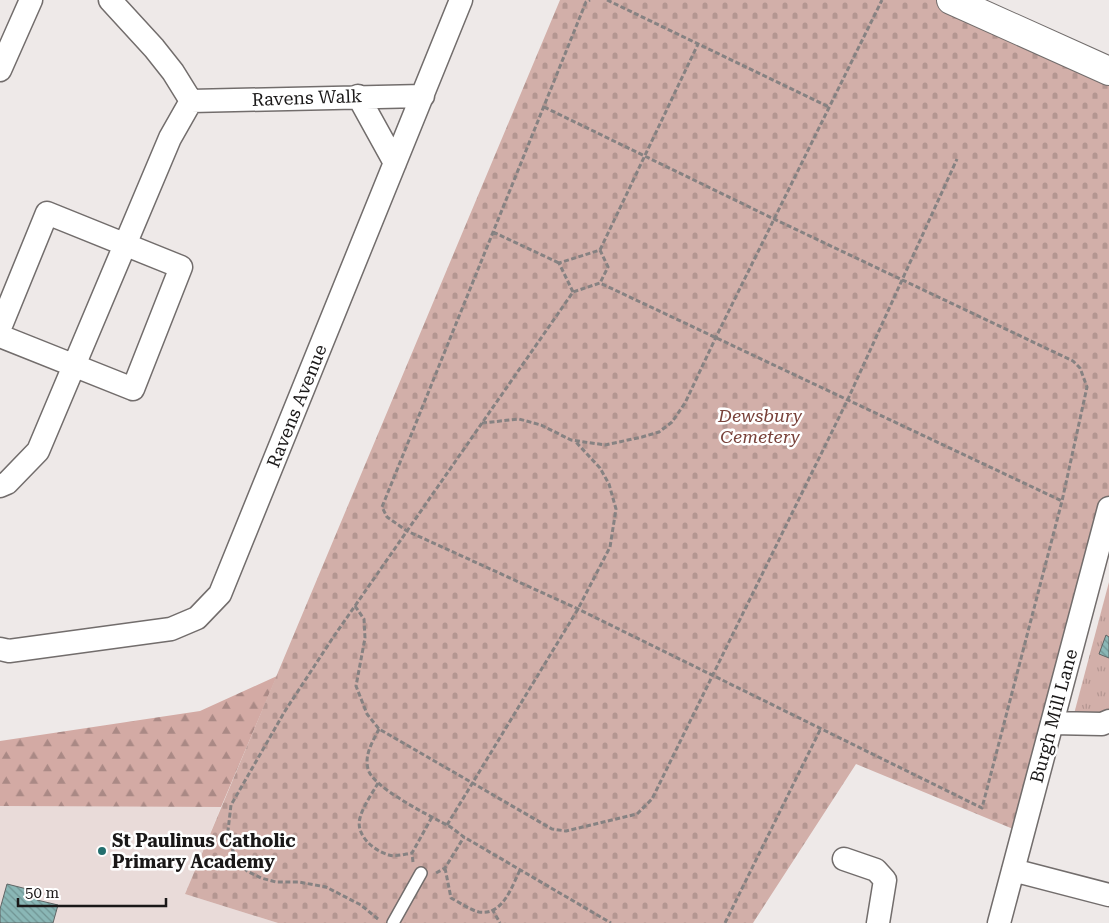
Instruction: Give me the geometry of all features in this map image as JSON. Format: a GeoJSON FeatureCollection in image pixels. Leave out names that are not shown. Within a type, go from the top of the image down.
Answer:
{"type":"FeatureCollection","features":[{"type":"Feature","properties":{"kind":"street"},"geometry":{"type":"LineString","coordinates":[[0,70],[31,0]]}},
{"type":"Feature","properties":{"kind":"street"},"geometry":{"type":"LineString","coordinates":[[0,486],[7,483],[38,450],[170,138],[191,101],[169,66],[110,0]]}},
{"type":"Feature","properties":{"kind":"street","name":"Ravens Avenue"},"geometry":{"type":"LineString","coordinates":[[0,649],[9,651],[171,629],[198,618],[220,594],[462,0]]}},
{"type":"Feature","properties":{"kind":"street"},"geometry":{"type":"LineString","coordinates":[[951,0],[1109,71]]}},
{"type":"Feature","properties":{"kind":"street"},"geometry":{"type":"LineString","coordinates":[[358,96],[395,163]]}},
{"type":"Feature","properties":{"kind":"street","name":"Ravens Walk"},"geometry":{"type":"LineString","coordinates":[[191,101],[422,96]]}},
{"type":"Feature","properties":{"kind":"street"},"geometry":{"type":"LineString","coordinates":[[0,328],[47,213],[181,267],[132,390],[0,336]]}},
{"type":"Feature","properties":{"kind":"street","name":"Burgh Mill Lane"},"geometry":{"type":"LineString","coordinates":[[999,923],[1052,723],[1106,533],[1109,508]]}},
{"type":"Feature","properties":{"kind":"street"},"geometry":{"type":"LineString","coordinates":[[1052,723],[1102,724],[1109,721]]}},
{"type":"Feature","properties":{"kind":"street"},"geometry":{"type":"LineString","coordinates":[[844,859],[876,870],[885,880],[878,923]]}},
{"type":"Feature","properties":{"kind":"street"},"geometry":{"type":"LineString","coordinates":[[1013,870],[1109,895]]}},
{"type":"Feature","properties":{"kind":"lane"},"geometry":{"type":"LineString","coordinates":[[393,923],[421,873]]}},
{"type":"Feature","properties":{"kind":"path"},"geometry":{"type":"LineString","coordinates":[[544,107],[1073,361],[1080,368],[1087,387],[1062,501],[982,808],[578,609],[407,531],[387,517],[382,507],[586,2],[590,0]]}},
{"type":"Feature","properties":{"kind":"path"},"geometry":{"type":"LineString","coordinates":[[607,0],[829,107]]}},
{"type":"Feature","properties":{"kind":"path"},"geometry":{"type":"LineString","coordinates":[[481,424],[519,419],[541,424],[575,441],[605,445],[659,432],[672,422],[685,403],[882,0]]}},
{"type":"Feature","properties":{"kind":"path"},"geometry":{"type":"LineString","coordinates":[[559,263],[600,250],[698,44]]}},
{"type":"Feature","properties":{"kind":"path"},"geometry":{"type":"LineString","coordinates":[[355,606],[364,620],[365,638],[356,686],[367,714],[379,729],[552,829],[566,831],[637,814],[652,799],[848,400],[957,159]]}},
{"type":"Feature","properties":{"kind":"path"},"geometry":{"type":"LineString","coordinates":[[493,232],[559,263],[573,292]]}},
{"type":"Feature","properties":{"kind":"path"},"geometry":{"type":"LineString","coordinates":[[600,250],[608,267],[600,283]]}},
{"type":"Feature","properties":{"kind":"path"},"geometry":{"type":"LineString","coordinates":[[382,923],[361,905],[326,887],[299,882],[276,882],[261,878],[247,871],[227,839],[231,805],[285,711],[355,606],[573,292],[600,283],[1062,501]]}},
{"type":"Feature","properties":{"kind":"path"},"geometry":{"type":"LineString","coordinates":[[447,825],[578,609],[610,547],[616,509],[610,484],[600,468],[575,441]]}},
{"type":"Feature","properties":{"kind":"path"},"geometry":{"type":"LineString","coordinates":[[725,923],[821,728]]}},
{"type":"Feature","properties":{"kind":"path"},"geometry":{"type":"LineString","coordinates":[[379,729],[368,750],[367,768],[372,778],[464,837],[611,923]]}},
{"type":"Feature","properties":{"kind":"path"},"geometry":{"type":"LineString","coordinates":[[378,783],[360,817],[359,827],[363,836],[374,848],[390,856],[412,853]]}},
{"type":"Feature","properties":{"kind":"path"},"geometry":{"type":"LineString","coordinates":[[432,817],[412,853],[414,869],[431,876],[445,868],[464,837]]}},
{"type":"Feature","properties":{"kind":"path"},"geometry":{"type":"LineString","coordinates":[[445,868],[451,898],[478,912],[487,912],[500,906],[508,896],[520,870]]}},
{"type":"Feature","properties":{"kind":"path"},"geometry":{"type":"LineString","coordinates":[[492,909],[500,923]]}},
{"type":"Feature","properties":{"kind":"shaded area","name":"St Paulinus Catholic Primary Academy"},"geometry":{"type":"Polygon","coordinates":[[[0,806],[221,807],[185,894],[278,923],[0,923],[0,806]]]}},
{"type":"Feature","properties":{"kind":"green space","name":"Dewsbury Cemetery"},"geometry":{"type":"Polygon","coordinates":[[[560,0],[951,0],[1109,71],[1109,508],[1023,833],[856,764],[753,923],[278,923],[185,894],[560,0]]]}},
{"type":"Feature","properties":{"kind":"green space"},"geometry":{"type":"Polygon","coordinates":[[[1109,582],[1109,713],[1074,714],[1109,582]]]}},
{"type":"Feature","properties":{"kind":"green space"},"geometry":{"type":"Polygon","coordinates":[[[277,676],[221,807],[0,806],[0,741],[200,711],[277,676]]]}},
{"type":"Feature","properties":{"kind":"building"},"geometry":{"type":"Polygon","coordinates":[[[1106,635],[1109,637],[1109,658],[1099,654],[1106,635]]]}},
{"type":"Feature","properties":{"kind":"building"},"geometry":{"type":"Polygon","coordinates":[[[7,884],[39,892],[37,900],[58,905],[53,923],[0,923],[0,909],[7,884]]]}},
{"type":"Feature","properties":{"kind":"place","name":"St Paulinus Catholic Primary Academy"},"geometry":{"type":"Point","coordinates":[102,851]}}]}
